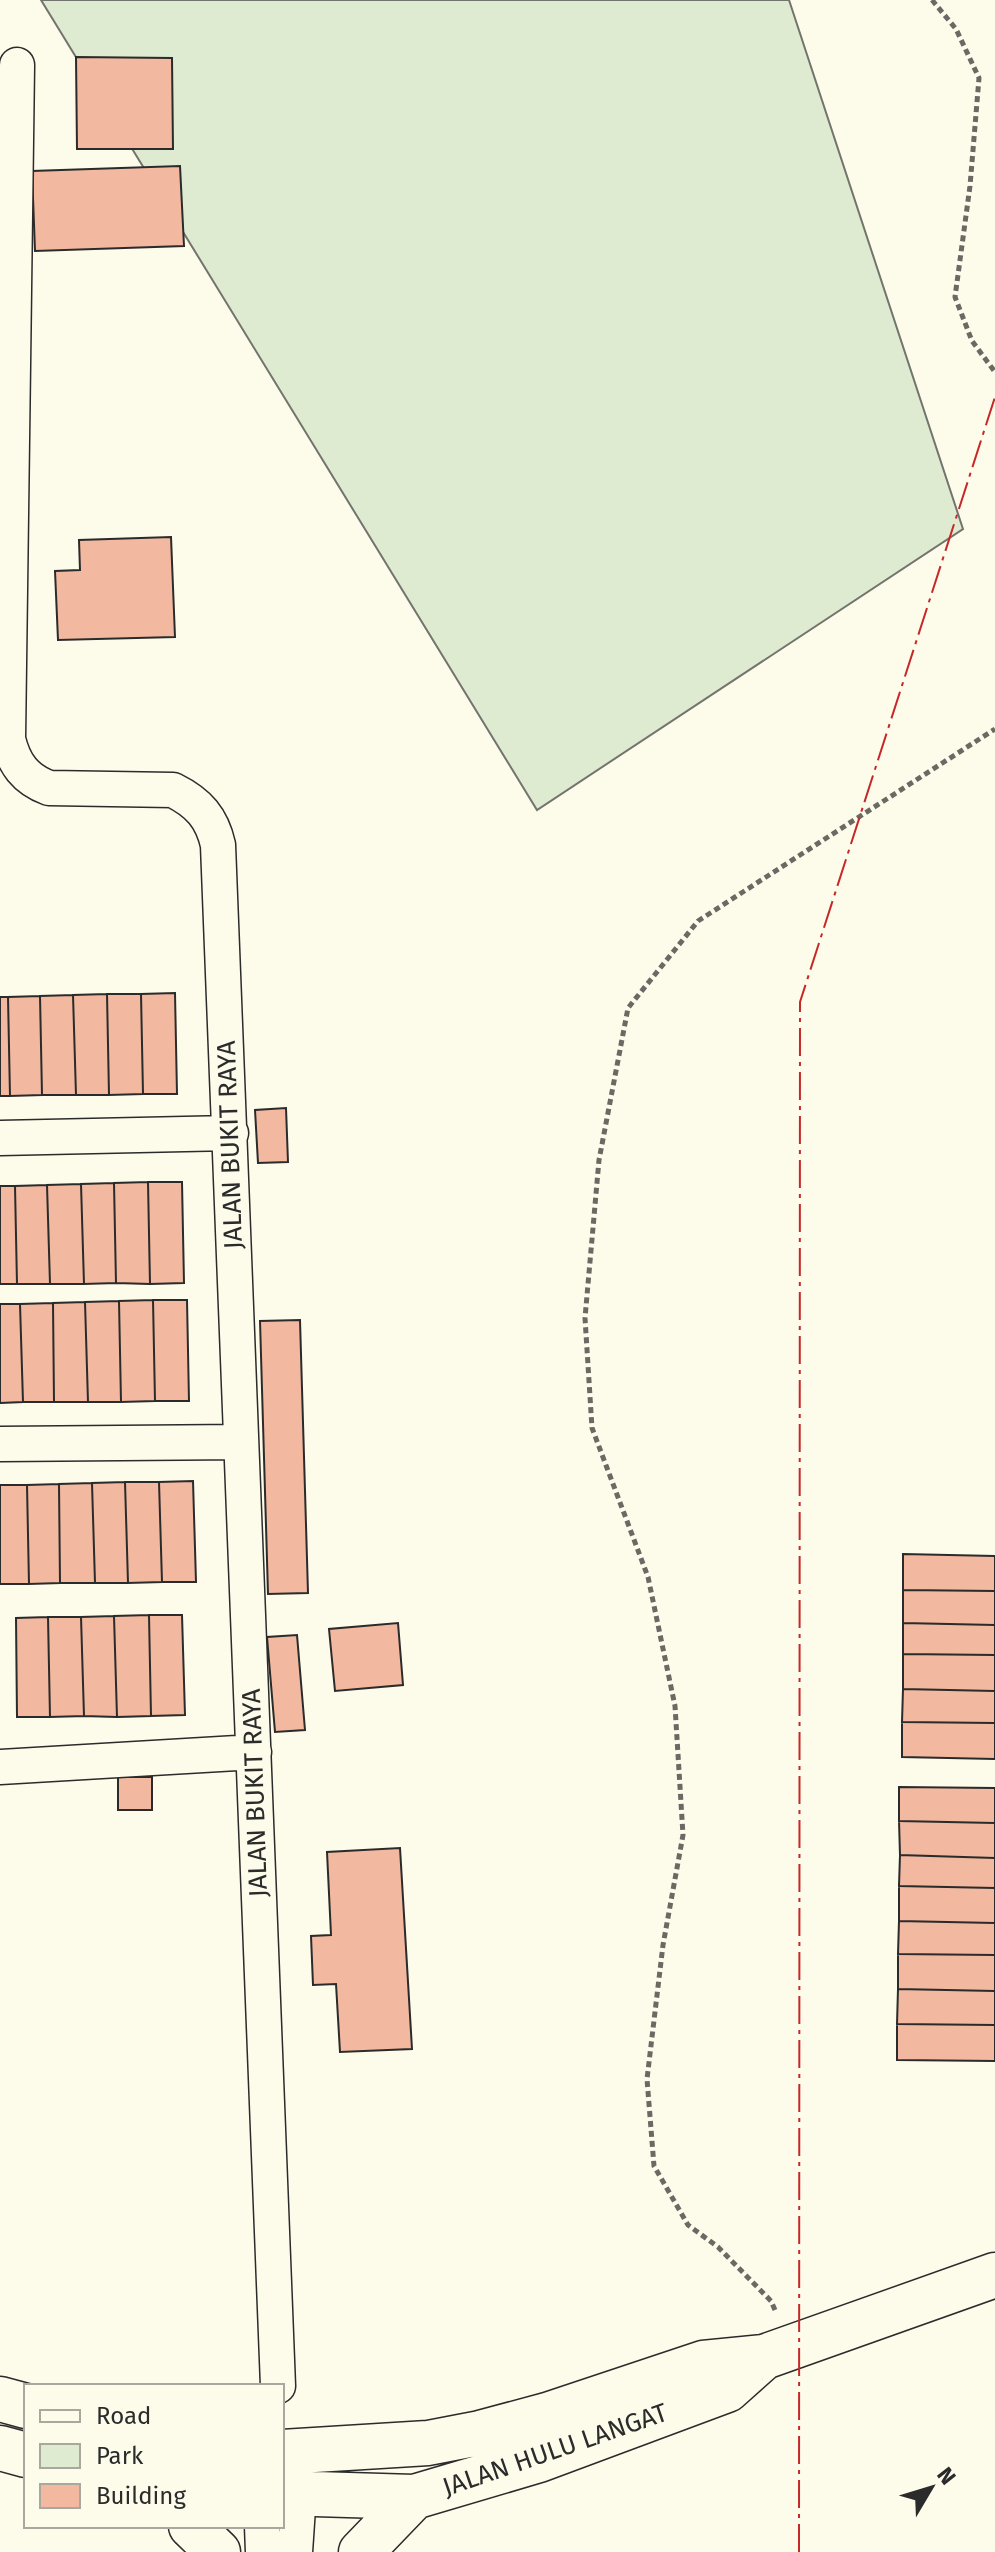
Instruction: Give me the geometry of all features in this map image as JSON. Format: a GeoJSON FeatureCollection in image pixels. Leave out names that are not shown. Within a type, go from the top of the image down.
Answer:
{"type":"FeatureCollection","features":[{"type":"Feature","properties":{"kind":"main road","name":"JALAN HULU LANGAT"},"geometry":{"type":"LineString","coordinates":[[284,2452],[363,2449],[454,2438],[547,2415],[703,2363],[778,2353],[995,2275]]}},
{"type":"Feature","properties":{"kind":"main road","name":"JALAN HULU LANGAT"},"geometry":{"type":"LineString","coordinates":[[288,2483],[414,2497],[539,2460],[727,2390],[778,2353]]}},
{"type":"Feature","properties":{"kind":"main road"},"geometry":{"type":"LineString","coordinates":[[0,2399],[24,2405]]}},
{"type":"Feature","properties":{"kind":"main road"},"geometry":{"type":"LineString","coordinates":[[0,2448],[24,2454]]}},
{"type":"Feature","properties":{"kind":"main road"},"geometry":{"type":"LineString","coordinates":[[361,2552],[414,2497]]}},
{"type":"Feature","properties":{"kind":"main road"},"geometry":{"type":"LineString","coordinates":[[193,2528],[218,2552]]}},
{"type":"Feature","properties":{"kind":"street","name":"JALAN BUKIT RAYA"},"geometry":{"type":"LineString","coordinates":[[17,65],[8,739],[21,771],[35,783],[49,788],[173,790],[189,798],[203,810],[214,827],[218,845],[278,2384]]}},
{"type":"Feature","properties":{"kind":"street"},"geometry":{"type":"LineString","coordinates":[[0,1138],[231,1133]]}},
{"type":"Feature","properties":{"kind":"street"},"geometry":{"type":"LineString","coordinates":[[0,1444],[241,1442]]}},
{"type":"Feature","properties":{"kind":"street"},"geometry":{"type":"LineString","coordinates":[[0,1767],[254,1752]]}},
{"type":"Feature","properties":{"kind":"street"},"geometry":{"type":"LineString","coordinates":[[288,2483],[295,2552]]}},
{"type":"Feature","properties":{"kind":"street"},"geometry":{"type":"LineString","coordinates":[[262,2528],[263,2552]]}},
{"type":"Feature","properties":{"kind":"path"},"geometry":{"type":"LineString","coordinates":[[932,0],[956,29],[979,78],[970,186],[955,297],[972,341],[995,372]]}},
{"type":"Feature","properties":{"kind":"path"},"geometry":{"type":"LineString","coordinates":[[778,2353],[771,2301],[718,2247],[688,2225],[654,2166],[647,2079],[663,1945],[683,1835],[675,1706],[648,1577],[592,1428],[585,1318],[599,1160],[628,1008],[698,921],[995,729]]}},
{"type":"Feature","properties":{"kind":"green space"},"geometry":{"type":"Polygon","coordinates":[[[41,0],[789,0],[963,529],[537,810],[41,0]]]}},
{"type":"Feature","properties":{"kind":"building"},"geometry":{"type":"Polygon","coordinates":[[[76,57],[172,58],[173,149],[77,149],[76,57]]]}},
{"type":"Feature","properties":{"kind":"building"},"geometry":{"type":"Polygon","coordinates":[[[180,166],[184,246],[35,251],[32,171],[180,166]]]}},
{"type":"Feature","properties":{"kind":"building"},"geometry":{"type":"Polygon","coordinates":[[[171,537],[175,637],[58,640],[55,571],[80,570],[79,540],[171,537]]]}},
{"type":"Feature","properties":{"kind":"building"},"geometry":{"type":"Polygon","coordinates":[[[175,993],[177,1094],[143,1094],[141,994],[175,993]]]}},
{"type":"Feature","properties":{"kind":"building"},"geometry":{"type":"Polygon","coordinates":[[[107,994],[109,1095],[76,1095],[73,995],[107,994]]]}},
{"type":"Feature","properties":{"kind":"building"},"geometry":{"type":"Polygon","coordinates":[[[107,994],[141,994],[143,1094],[109,1095],[107,994]]]}},
{"type":"Feature","properties":{"kind":"building"},"geometry":{"type":"Polygon","coordinates":[[[73,995],[76,1095],[42,1095],[40,996],[73,995]]]}},
{"type":"Feature","properties":{"kind":"building"},"geometry":{"type":"Polygon","coordinates":[[[40,996],[42,1095],[10,1096],[8,997],[40,996]]]}},
{"type":"Feature","properties":{"kind":"building"},"geometry":{"type":"Polygon","coordinates":[[[0,997],[8,997],[10,1096],[0,1096],[0,997]]]}},
{"type":"Feature","properties":{"kind":"building"},"geometry":{"type":"Polygon","coordinates":[[[286,1108],[288,1162],[258,1163],[255,1110],[286,1108]]]}},
{"type":"Feature","properties":{"kind":"building"},"geometry":{"type":"Polygon","coordinates":[[[148,1182],[150,1284],[116,1283],[114,1183],[148,1182]]]}},
{"type":"Feature","properties":{"kind":"building"},"geometry":{"type":"Polygon","coordinates":[[[148,1182],[182,1182],[184,1283],[150,1284],[148,1182]]]}},
{"type":"Feature","properties":{"kind":"building"},"geometry":{"type":"Polygon","coordinates":[[[114,1183],[116,1283],[84,1284],[81,1184],[114,1183]]]}},
{"type":"Feature","properties":{"kind":"building"},"geometry":{"type":"Polygon","coordinates":[[[81,1184],[84,1284],[50,1284],[47,1185],[81,1184]]]}},
{"type":"Feature","properties":{"kind":"building"},"geometry":{"type":"Polygon","coordinates":[[[47,1185],[50,1284],[17,1284],[15,1186],[47,1185]]]}},
{"type":"Feature","properties":{"kind":"building"},"geometry":{"type":"Polygon","coordinates":[[[0,1186],[15,1186],[17,1284],[0,1284],[0,1186]]]}},
{"type":"Feature","properties":{"kind":"building"},"geometry":{"type":"Polygon","coordinates":[[[153,1300],[155,1401],[121,1402],[119,1301],[153,1300]]]}},
{"type":"Feature","properties":{"kind":"building"},"geometry":{"type":"Polygon","coordinates":[[[153,1300],[187,1300],[189,1401],[155,1401],[153,1300]]]}},
{"type":"Feature","properties":{"kind":"building"},"geometry":{"type":"Polygon","coordinates":[[[119,1301],[121,1402],[88,1402],[85,1302],[119,1301]]]}},
{"type":"Feature","properties":{"kind":"building"},"geometry":{"type":"Polygon","coordinates":[[[85,1302],[88,1402],[54,1402],[53,1303],[85,1302]]]}},
{"type":"Feature","properties":{"kind":"building"},"geometry":{"type":"Polygon","coordinates":[[[53,1303],[54,1402],[23,1402],[20,1304],[53,1303]]]}},
{"type":"Feature","properties":{"kind":"building"},"geometry":{"type":"Polygon","coordinates":[[[0,1304],[20,1304],[23,1402],[0,1403],[0,1304]]]}},
{"type":"Feature","properties":{"kind":"building"},"geometry":{"type":"Polygon","coordinates":[[[300,1320],[308,1593],[268,1594],[260,1321],[300,1320]]]}},
{"type":"Feature","properties":{"kind":"building"},"geometry":{"type":"Polygon","coordinates":[[[193,1481],[196,1582],[162,1582],[159,1482],[193,1481]]]}},
{"type":"Feature","properties":{"kind":"building"},"geometry":{"type":"Polygon","coordinates":[[[125,1482],[128,1583],[95,1583],[92,1483],[125,1482]]]}},
{"type":"Feature","properties":{"kind":"building"},"geometry":{"type":"Polygon","coordinates":[[[125,1482],[159,1482],[162,1582],[128,1583],[125,1482]]]}},
{"type":"Feature","properties":{"kind":"building"},"geometry":{"type":"Polygon","coordinates":[[[92,1483],[95,1583],[60,1583],[59,1484],[92,1483]]]}},
{"type":"Feature","properties":{"kind":"building"},"geometry":{"type":"Polygon","coordinates":[[[59,1484],[60,1583],[29,1584],[27,1485],[59,1484]]]}},
{"type":"Feature","properties":{"kind":"building"},"geometry":{"type":"Polygon","coordinates":[[[0,1485],[27,1485],[29,1584],[0,1584],[0,1485]]]}},
{"type":"Feature","properties":{"kind":"building"},"geometry":{"type":"Polygon","coordinates":[[[903,1554],[995,1556],[995,1591],[903,1590],[903,1554]]]}},
{"type":"Feature","properties":{"kind":"building"},"geometry":{"type":"Polygon","coordinates":[[[903,1590],[995,1591],[995,1625],[903,1623],[903,1590]]]}},
{"type":"Feature","properties":{"kind":"building"},"geometry":{"type":"Polygon","coordinates":[[[149,1615],[182,1615],[185,1715],[151,1716],[149,1615]]]}},
{"type":"Feature","properties":{"kind":"building"},"geometry":{"type":"Polygon","coordinates":[[[149,1615],[151,1716],[117,1717],[114,1616],[149,1615]]]}},
{"type":"Feature","properties":{"kind":"building"},"geometry":{"type":"Polygon","coordinates":[[[114,1616],[117,1717],[84,1716],[81,1617],[114,1616]]]}},
{"type":"Feature","properties":{"kind":"building"},"geometry":{"type":"Polygon","coordinates":[[[48,1617],[81,1617],[84,1716],[50,1717],[48,1617]]]}},
{"type":"Feature","properties":{"kind":"building"},"geometry":{"type":"Polygon","coordinates":[[[48,1617],[50,1717],[17,1717],[16,1618],[48,1617]]]}},
{"type":"Feature","properties":{"kind":"building"},"geometry":{"type":"Polygon","coordinates":[[[398,1623],[403,1685],[335,1691],[329,1629],[398,1623]]]}},
{"type":"Feature","properties":{"kind":"building"},"geometry":{"type":"Polygon","coordinates":[[[903,1623],[995,1625],[995,1655],[903,1654],[903,1623]]]}},
{"type":"Feature","properties":{"kind":"building"},"geometry":{"type":"Polygon","coordinates":[[[297,1635],[305,1730],[275,1732],[267,1637],[297,1635]]]}},
{"type":"Feature","properties":{"kind":"building"},"geometry":{"type":"Polygon","coordinates":[[[903,1654],[995,1655],[995,1691],[903,1689],[903,1654]]]}},
{"type":"Feature","properties":{"kind":"building"},"geometry":{"type":"Polygon","coordinates":[[[903,1689],[995,1691],[995,1723],[902,1722],[903,1689]]]}},
{"type":"Feature","properties":{"kind":"building"},"geometry":{"type":"Polygon","coordinates":[[[902,1722],[995,1723],[995,1759],[902,1757],[902,1722]]]}},
{"type":"Feature","properties":{"kind":"building"},"geometry":{"type":"Polygon","coordinates":[[[118,1777],[152,1777],[152,1810],[118,1810],[118,1777]]]}},
{"type":"Feature","properties":{"kind":"building"},"geometry":{"type":"Polygon","coordinates":[[[899,1787],[995,1788],[995,1823],[899,1821],[899,1787]]]}},
{"type":"Feature","properties":{"kind":"building"},"geometry":{"type":"Polygon","coordinates":[[[899,1821],[995,1823],[995,1858],[900,1855],[899,1821]]]}},
{"type":"Feature","properties":{"kind":"building"},"geometry":{"type":"Polygon","coordinates":[[[400,1848],[412,2049],[340,2052],[336,1984],[313,1985],[311,1936],[331,1935],[327,1852],[400,1848]]]}},
{"type":"Feature","properties":{"kind":"building"},"geometry":{"type":"Polygon","coordinates":[[[900,1855],[995,1858],[995,1888],[899,1886],[900,1855]]]}},
{"type":"Feature","properties":{"kind":"building"},"geometry":{"type":"Polygon","coordinates":[[[899,1886],[995,1888],[995,1923],[899,1921],[899,1886]]]}},
{"type":"Feature","properties":{"kind":"building"},"geometry":{"type":"Polygon","coordinates":[[[899,1921],[995,1923],[995,1955],[898,1954],[899,1921]]]}},
{"type":"Feature","properties":{"kind":"building"},"geometry":{"type":"Polygon","coordinates":[[[898,1954],[995,1955],[995,1991],[898,1989],[898,1954]]]}},
{"type":"Feature","properties":{"kind":"building"},"geometry":{"type":"Polygon","coordinates":[[[898,1989],[995,1991],[995,2025],[897,2024],[898,1989]]]}},
{"type":"Feature","properties":{"kind":"building"},"geometry":{"type":"Polygon","coordinates":[[[897,2024],[995,2025],[995,2061],[897,2060],[897,2024]]]}},
{"type":"Feature","properties":{"kind":"power"},"geometry":{"type":"LineString","coordinates":[[799,2552],[800,1002],[995,397]]}}]}
